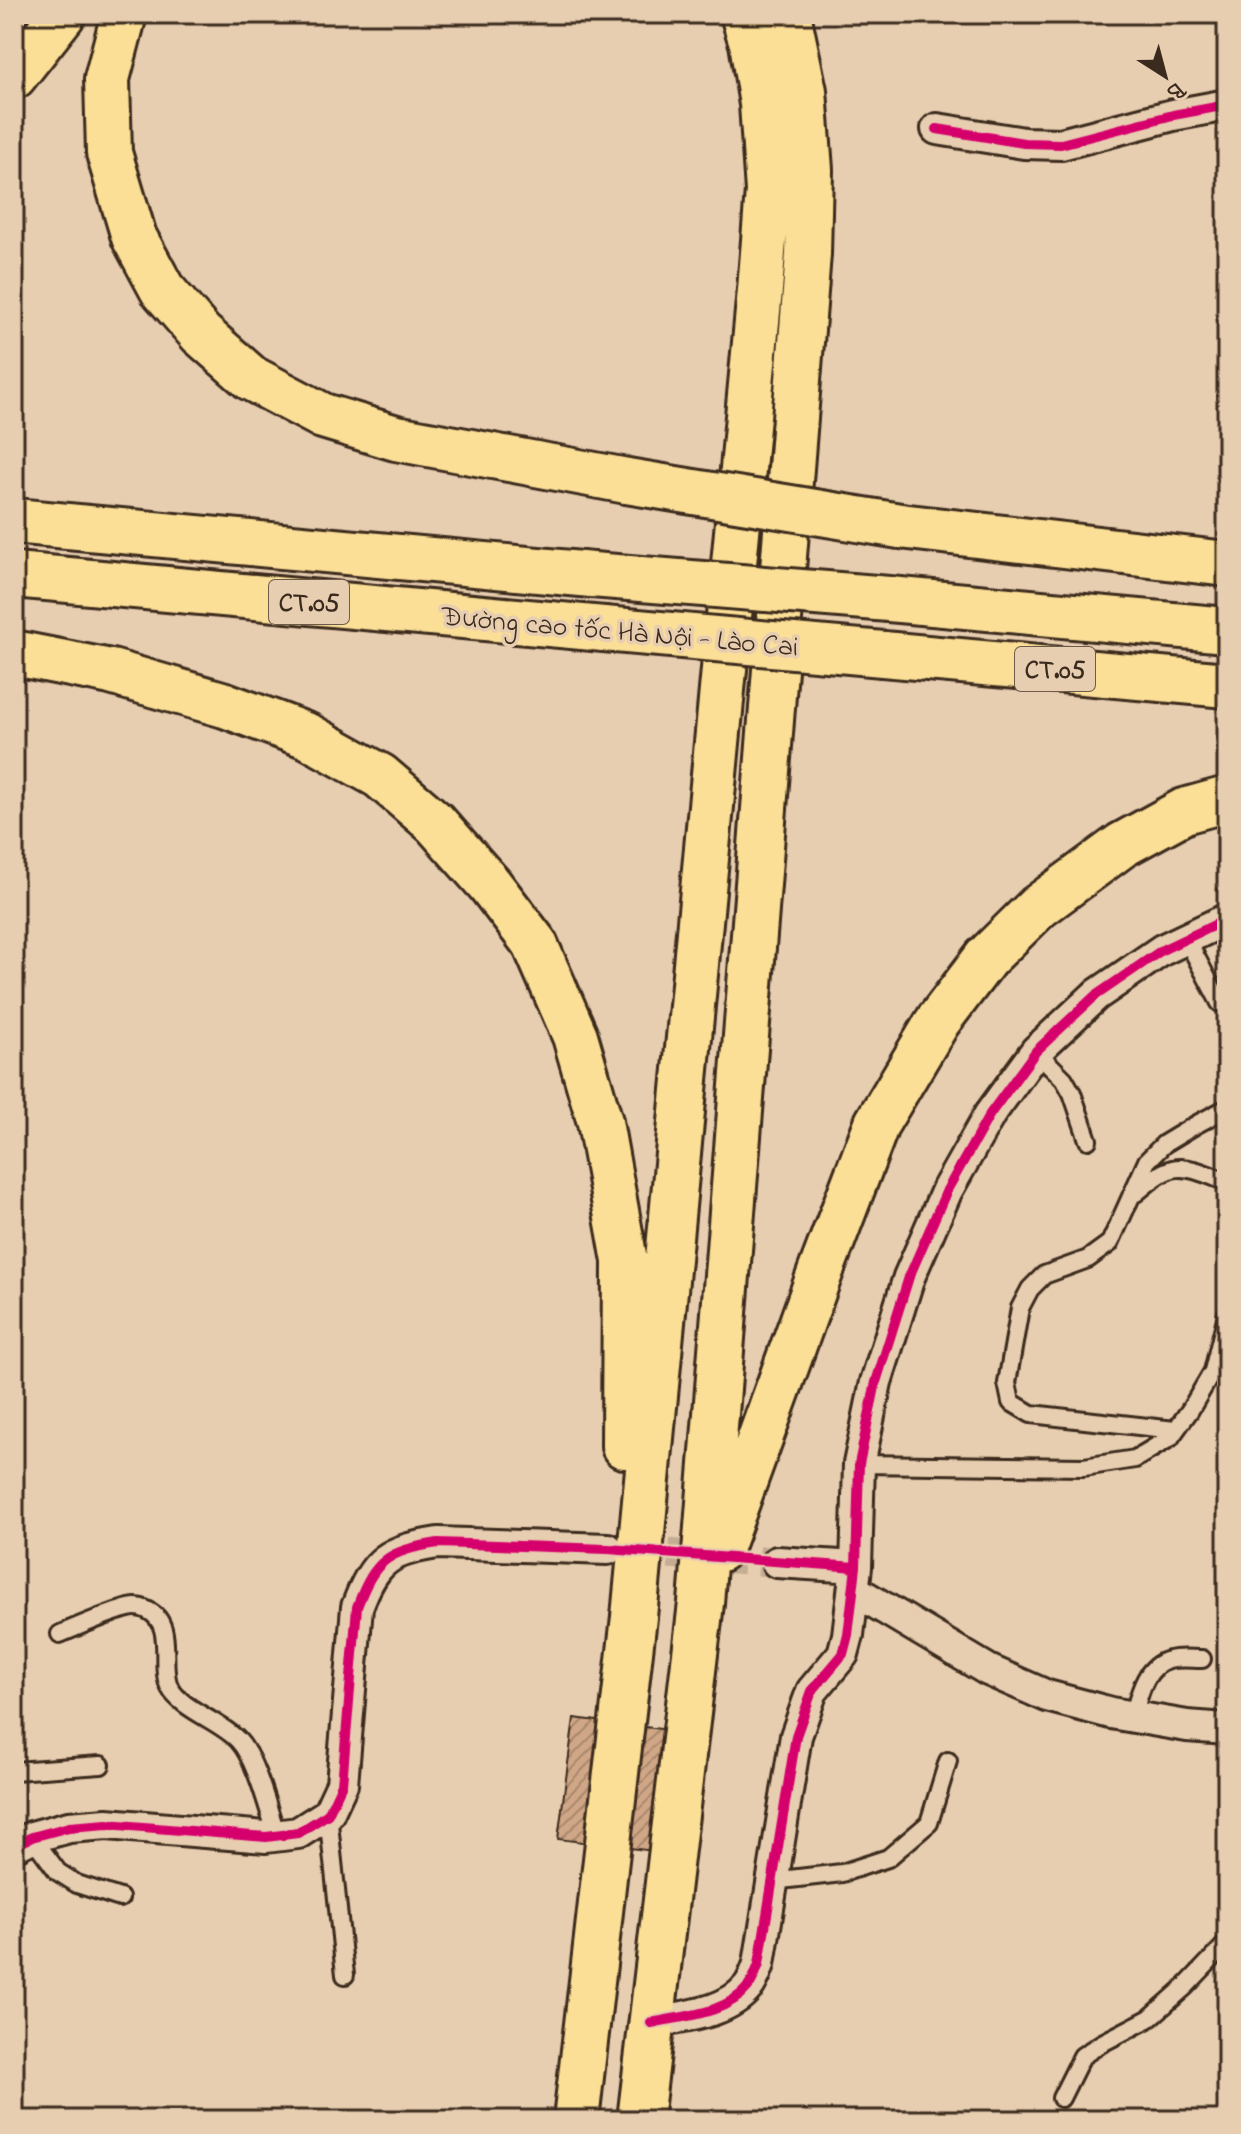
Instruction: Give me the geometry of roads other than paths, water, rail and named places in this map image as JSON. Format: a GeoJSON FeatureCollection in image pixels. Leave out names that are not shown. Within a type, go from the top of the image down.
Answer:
{"type":"FeatureCollection","features":[{"type":"Feature","properties":{"kind":"highway"},"geometry":{"type":"LineString","coordinates":[[14,76],[63,14]]}},
{"type":"Feature","properties":{"kind":"highway"},"geometry":{"type":"LineString","coordinates":[[124,14],[107,79],[109,153],[134,237],[162,289],[201,334],[251,378],[323,416],[396,438],[627,481],[900,526],[1227,564]]}},
{"type":"Feature","properties":{"kind":"highway"},"geometry":{"type":"LineString","coordinates":[[576,2120],[634,1617],[768,191],[762,104],[752,43],[743,14]]}},
{"type":"Feature","properties":{"kind":"highway"},"geometry":{"type":"LineString","coordinates":[[640,2120],[701,1603],[808,254],[810,170],[804,91],[788,14]]}},
{"type":"Feature","properties":{"kind":"highway","name":"Đường cao tốc Hà Nội - Lào Cai"},"geometry":{"type":"LineString","coordinates":[[14,521],[1227,630]]}},
{"type":"Feature","properties":{"kind":"highway","name":"Đường cao tốc Hà Nội - Lào Cai"},"geometry":{"type":"LineString","coordinates":[[14,575],[1227,685]]}},
{"type":"Feature","properties":{"kind":"highway"},"geometry":{"type":"LineString","coordinates":[[14,653],[111,672],[225,705],[308,736],[380,776],[435,823],[490,885],[535,944],[575,1036],[600,1122],[625,1261],[624,1546],[634,1617]]}},
{"type":"Feature","properties":{"kind":"highway"},"geometry":{"type":"LineString","coordinates":[[701,1603],[877,1123],[938,1021],[986,958],[1038,907],[1122,845],[1184,811],[1227,799]]}},
{"type":"Feature","properties":{"kind":"street"},"geometry":{"type":"LineString","coordinates":[[937,129],[1024,143],[1061,144],[1173,115],[1227,105]]}},
{"type":"Feature","properties":{"kind":"street"},"geometry":{"type":"LineString","coordinates":[[651,2023],[716,2008],[736,1999],[750,1985],[759,1964],[796,1736],[812,1691],[843,1654],[848,1635],[855,1578],[859,1464],[876,1382],[909,1277],[947,1190],[983,1126],[1036,1051],[1095,996],[1162,950],[1227,919]]}},
{"type":"Feature","properties":{"kind":"street"},"geometry":{"type":"LineString","coordinates":[[19,1843],[69,1827],[107,1824],[266,1837],[298,1833],[328,1814],[342,1784],[357,1607],[367,1580],[382,1561],[412,1547],[438,1543],[608,1549]]}},
{"type":"Feature","properties":{"kind":"street"},"geometry":{"type":"LineString","coordinates":[[777,1562],[855,1578],[988,1670],[1047,1696],[1111,1713],[1187,1726],[1227,1729]]}},
{"type":"Feature","properties":{"kind":"lane"},"geometry":{"type":"LineString","coordinates":[[1186,938],[1220,1003]]}},
{"type":"Feature","properties":{"kind":"lane"},"geometry":{"type":"LineString","coordinates":[[1036,1051],[1064,1079],[1088,1140]]}},
{"type":"Feature","properties":{"kind":"lane"},"geometry":{"type":"LineString","coordinates":[[1175,1430],[1031,1414],[1011,1402],[1007,1383],[1020,1308],[1030,1289],[1044,1275],[1088,1259],[1110,1243],[1147,1161],[1164,1144],[1227,1108]]}},
{"type":"Feature","properties":{"kind":"lane"},"geometry":{"type":"LineString","coordinates":[[1132,1197],[1158,1173],[1177,1166],[1227,1182]]}},
{"type":"Feature","properties":{"kind":"lane"},"geometry":{"type":"LineString","coordinates":[[859,1464],[1084,1467],[1135,1459],[1170,1438],[1190,1410],[1213,1371],[1227,1314]]}},
{"type":"Feature","properties":{"kind":"lane"},"geometry":{"type":"LineString","coordinates":[[60,1634],[133,1606],[147,1610],[159,1619],[168,1687],[181,1702],[213,1720],[239,1740],[251,1760],[277,1836]]}},
{"type":"Feature","properties":{"kind":"lane"},"geometry":{"type":"LineString","coordinates":[[1133,1717],[1142,1685],[1153,1668],[1169,1660],[1202,1659]]}},
{"type":"Feature","properties":{"kind":"lane"},"geometry":{"type":"LineString","coordinates":[[772,1881],[842,1873],[888,1858],[929,1823],[948,1761]]}},
{"type":"Feature","properties":{"kind":"lane"},"geometry":{"type":"LineString","coordinates":[[14,1771],[101,1765]]}},
{"type":"Feature","properties":{"kind":"lane"},"geometry":{"type":"LineString","coordinates":[[328,1814],[345,1975]]}},
{"type":"Feature","properties":{"kind":"lane"},"geometry":{"type":"LineString","coordinates":[[19,1843],[77,1884],[120,1898]]}},
{"type":"Feature","properties":{"kind":"lane"},"geometry":{"type":"LineString","coordinates":[[1061,2098],[1082,2056],[1150,2018],[1227,1943]]}},
{"type":"Feature","properties":{"kind":"tunnel"},"geometry":{"type":"LineString","coordinates":[[624,1550],[777,1562]]}}]}
